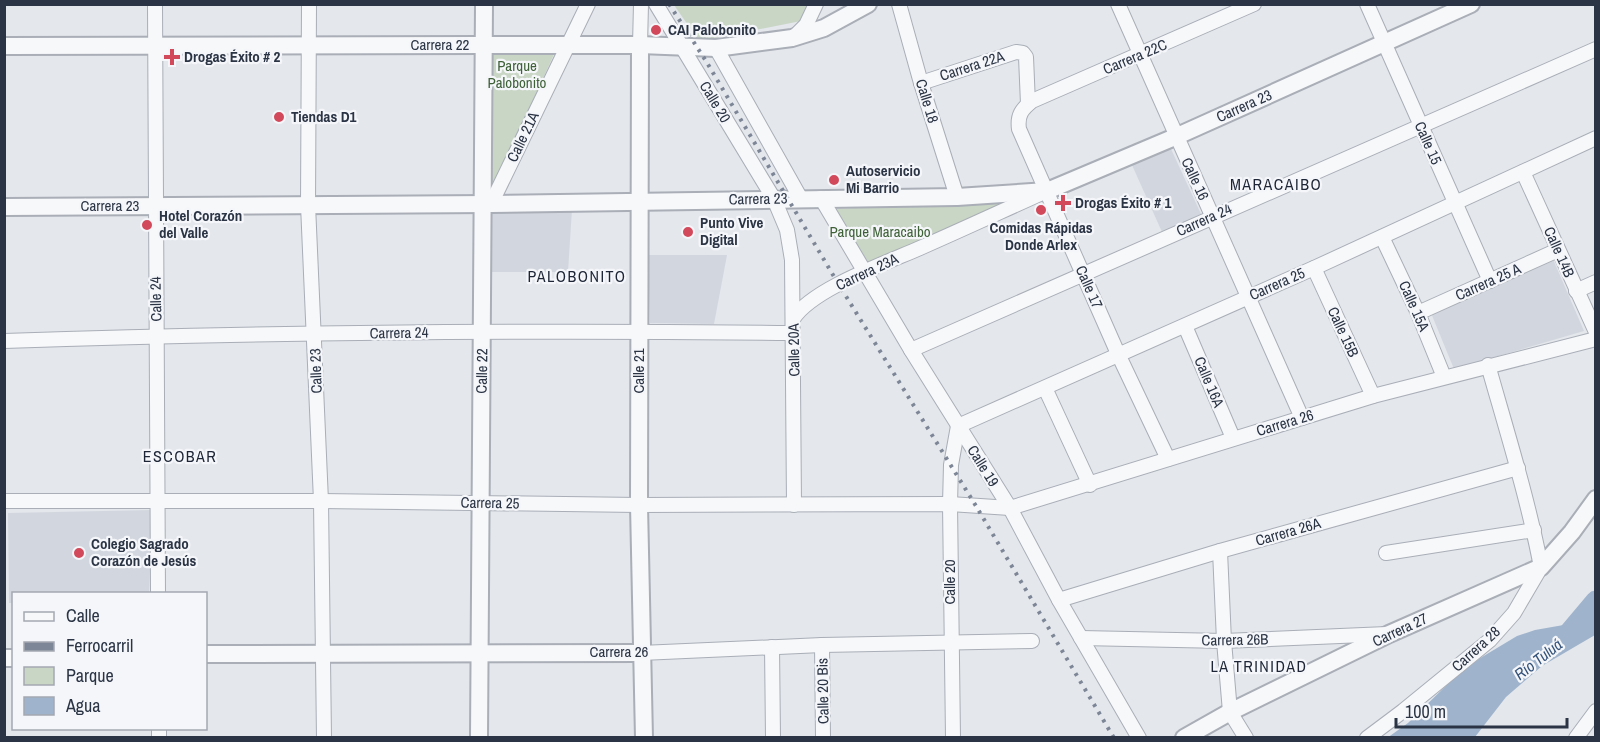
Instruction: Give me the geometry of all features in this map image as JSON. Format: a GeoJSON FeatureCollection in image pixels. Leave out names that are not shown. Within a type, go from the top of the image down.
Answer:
{"type":"FeatureCollection","features":[{"type":"Feature","properties":{"kind":"street","name":"Calle 24"},"geometry":{"type":"LineString","coordinates":[[155,4],[154,206],[159,502],[158,592]]}},
{"type":"Feature","properties":{"kind":"street","name":"Calle 23"},"geometry":{"type":"LineString","coordinates":[[309,4],[308,205],[321,501],[324,738]]}},
{"type":"Feature","properties":{"kind":"street","name":"Calle 22"},"geometry":{"type":"LineString","coordinates":[[479,738],[483,332],[487,204],[484,4]]}},
{"type":"Feature","properties":{"kind":"street","name":"Calle 21A"},"geometry":{"type":"LineString","coordinates":[[487,204],[588,4]]}},
{"type":"Feature","properties":{"kind":"street","name":"Calle 21"},"geometry":{"type":"LineString","coordinates":[[641,4],[638,201],[639,505],[644,738]]}},
{"type":"Feature","properties":{"kind":"street","name":"Calle 20"},"geometry":{"type":"LineString","coordinates":[[656,4],[774,199]]}},
{"type":"Feature","properties":{"kind":"street"},"geometry":{"type":"LineString","coordinates":[[792,38],[806,25],[816,4]]}},
{"type":"Feature","properties":{"kind":"street","name":"Carrera 22"},"geometry":{"type":"LineString","coordinates":[[4,46],[640,45],[716,48],[792,38],[824,28],[868,4]]}},
{"type":"Feature","properties":{"kind":"street","name":"Calle 18"},"geometry":{"type":"LineString","coordinates":[[899,4],[957,197]]}},
{"type":"Feature","properties":{"kind":"street","name":"Calle 16"},"geometry":{"type":"LineString","coordinates":[[1118,4],[1175,137],[1302,418]]}},
{"type":"Feature","properties":{"kind":"street","name":"Carrera 22C"},"geometry":{"type":"LineString","coordinates":[[1024,109],[1254,4]]}},
{"type":"Feature","properties":{"kind":"street","name":"Calle 15"},"geometry":{"type":"LineString","coordinates":[[1366,4],[1490,281]]}},
{"type":"Feature","properties":{"kind":"street","name":"Carrera 23"},"geometry":{"type":"LineString","coordinates":[[4,207],[487,204],[957,197],[1047,191],[1175,137],[1471,4]]}},
{"type":"Feature","properties":{"kind":"street"},"geometry":{"type":"LineString","coordinates":[[716,48],[801,199]]}},
{"type":"Feature","properties":{"kind":"street","name":"Carrera 24"},"geometry":{"type":"LineString","coordinates":[[911,350],[1596,49]]}},
{"type":"Feature","properties":{"kind":"street","name":"Carrera 22A"},"geometry":{"type":"LineString","coordinates":[[921,83],[1016,52],[1023,53]]}},
{"type":"Feature","properties":{"kind":"street","name":"Calle 17"},"geometry":{"type":"LineString","coordinates":[[1023,53],[1026,57],[1024,109],[1019,129],[1119,356],[1168,459]]}},
{"type":"Feature","properties":{"kind":"street","name":"Carrera 25"},"geometry":{"type":"LineString","coordinates":[[958,426],[1314,268],[1523,171],[1594,144]]}},
{"type":"Feature","properties":{"kind":"street","name":"Calle 14B"},"geometry":{"type":"LineString","coordinates":[[1523,171],[1596,332]]}},
{"type":"Feature","properties":{"kind":"street","name":"Carrera 23A"},"geometry":{"type":"LineString","coordinates":[[793,326],[798,311],[822,294],[865,272],[1047,191]]}},
{"type":"Feature","properties":{"kind":"street","name":"Calle 19"},"geometry":{"type":"LineString","coordinates":[[821,198],[911,350],[1010,508],[1080,638],[1139,738]]}},
{"type":"Feature","properties":{"kind":"street","name":"Calle 20A"},"geometry":{"type":"LineString","coordinates":[[774,199],[783,218],[790,242],[794,505]]}},
{"type":"Feature","properties":{"kind":"street","name":"Calle 15A"},"geometry":{"type":"LineString","coordinates":[[1382,237],[1418,313],[1444,376]]}},
{"type":"Feature","properties":{"kind":"street","name":"Carrera 25 A"},"geometry":{"type":"LineString","coordinates":[[1418,313],[1558,250]]}},
{"type":"Feature","properties":{"kind":"street","name":"Calle 15B"},"geometry":{"type":"LineString","coordinates":[[1314,268],[1373,396]]}},
{"type":"Feature","properties":{"kind":"street"},"geometry":{"type":"LineString","coordinates":[[1576,291],[1596,282]]}},
{"type":"Feature","properties":{"kind":"street","name":"Carrera 24"},"geometry":{"type":"LineString","coordinates":[[4,341],[157,336],[639,331],[793,326]]}},
{"type":"Feature","properties":{"kind":"street","name":"Calle 16A"},"geometry":{"type":"LineString","coordinates":[[1185,326],[1233,438]]}},
{"type":"Feature","properties":{"kind":"street","name":"Carrera 26"},"geometry":{"type":"LineString","coordinates":[[976,506],[1010,508],[1373,396],[1596,339]]}},
{"type":"Feature","properties":{"kind":"street"},"geometry":{"type":"LineString","coordinates":[[1488,365],[1518,468],[1541,567]]}},
{"type":"Feature","properties":{"kind":"street"},"geometry":{"type":"LineString","coordinates":[[1045,388],[1090,485]]}},
{"type":"Feature","properties":{"kind":"street","name":"Calle 20"},"geometry":{"type":"LineString","coordinates":[[953,738],[950,504],[951,465],[958,426]]}},
{"type":"Feature","properties":{"kind":"street","name":"Carrera 26A"},"geometry":{"type":"LineString","coordinates":[[1059,600],[1220,551],[1518,468]]}},
{"type":"Feature","properties":{"kind":"street","name":"Carrera 27"},"geometry":{"type":"LineString","coordinates":[[1184,738],[1230,712],[1389,634],[1541,567],[1572,532],[1596,499]]}},
{"type":"Feature","properties":{"kind":"street","name":"Carrera 25"},"geometry":{"type":"LineString","coordinates":[[4,501],[321,501],[639,505],[950,504],[976,506]]}},
{"type":"Feature","properties":{"kind":"street"},"geometry":{"type":"LineString","coordinates":[[1386,553],[1534,530]]}},
{"type":"Feature","properties":{"kind":"street"},"geometry":{"type":"LineString","coordinates":[[1220,551],[1230,712],[1246,738]]}},
{"type":"Feature","properties":{"kind":"street","name":"Carrera 28"},"geometry":{"type":"LineString","coordinates":[[1367,738],[1490,640],[1514,613],[1541,567]]}},
{"type":"Feature","properties":{"kind":"street","name":"Carrera 26B"},"geometry":{"type":"LineString","coordinates":[[1080,638],[1224,641],[1389,634]]}},
{"type":"Feature","properties":{"kind":"street","name":"Carrera 26"},"geometry":{"type":"LineString","coordinates":[[207,654],[641,653],[822,645],[1032,641]]}},
{"type":"Feature","properties":{"kind":"street","name":"Calle 20 Bis"},"geometry":{"type":"LineString","coordinates":[[822,645],[823,738]]}},
{"type":"Feature","properties":{"kind":"street"},"geometry":{"type":"LineString","coordinates":[[772,647],[773,738]]}},
{"type":"Feature","properties":{"kind":"street"},"geometry":{"type":"LineString","coordinates":[[1576,738],[1596,711]]}},
{"type":"Feature","properties":{"kind":"shaded area"},"geometry":{"type":"Polygon","coordinates":[[[1171,149],[1201,214],[1162,232],[1132,165],[1171,149]]]}},
{"type":"Feature","properties":{"kind":"shaded area"},"geometry":{"type":"Polygon","coordinates":[[[572,209],[568,272],[492,272],[492,213],[572,209]]]}},
{"type":"Feature","properties":{"kind":"shaded area"},"geometry":{"type":"Polygon","coordinates":[[[648,255],[727,255],[714,324],[650,323],[648,255]]]}},
{"type":"Feature","properties":{"kind":"shaded area"},"geometry":{"type":"Polygon","coordinates":[[[1552,257],[1584,331],[1454,369],[1431,313],[1552,257]]]}},
{"type":"Feature","properties":{"kind":"shaded area","name":"Colegio Sagrado Corazón de Jesús"},"geometry":{"type":"Polygon","coordinates":[[[152,510],[149,592],[12,592],[12,603],[9,603],[8,513],[152,510]]]}},
{"type":"Feature","properties":{"kind":"green space"},"geometry":{"type":"Polygon","coordinates":[[[674,5],[807,5],[801,21],[699,41],[674,5]]]}},
{"type":"Feature","properties":{"kind":"green space","name":"Parque Palobonito"},"geometry":{"type":"Polygon","coordinates":[[[493,50],[556,50],[491,192],[493,50]]]}},
{"type":"Feature","properties":{"kind":"green space","name":"Parque Maracaibo"},"geometry":{"type":"Polygon","coordinates":[[[1011,200],[869,265],[836,209],[1011,200]]]}},
{"type":"Feature","properties":{"kind":"water","name":"Río Tuluá"},"geometry":{"type":"Polygon","coordinates":[[[1595,605],[1595,635],[1542,666],[1506,697],[1475,737],[1387,738],[1408,723],[1460,672],[1482,657],[1517,636],[1535,630],[1575,623],[1595,605]]]}},
{"type":"Feature","properties":{"kind":"waterway","name":"Río Tuluá"},"geometry":{"type":"LineString","coordinates":[[1564,639],[1596,601]]}},
{"type":"Feature","properties":{"kind":"railway"},"geometry":{"type":"LineString","coordinates":[[669,4],[706,61],[839,285],[976,506],[1114,738]]}},
{"type":"Feature","properties":{"kind":"place","name":"CAI Palobonito"},"geometry":{"type":"Point","coordinates":[656,30]}},
{"type":"Feature","properties":{"kind":"place","name":"Drogas Éxito # 2"},"geometry":{"type":"Point","coordinates":[172,57]}},
{"type":"Feature","properties":{"kind":"place","name":"Tiendas D1"},"geometry":{"type":"Point","coordinates":[279,117]}},
{"type":"Feature","properties":{"kind":"place","name":"Autoservicio Mi Barrio"},"geometry":{"type":"Point","coordinates":[834,180]}},
{"type":"Feature","properties":{"kind":"place","name":"Drogas Éxito # 1"},"geometry":{"type":"Point","coordinates":[1063,203]}},
{"type":"Feature","properties":{"kind":"place","name":"Comidas Rápidas Donde Arlex"},"geometry":{"type":"Point","coordinates":[1041,210]}},
{"type":"Feature","properties":{"kind":"place","name":"Hotel Corazón del Valle"},"geometry":{"type":"Point","coordinates":[147,225]}},
{"type":"Feature","properties":{"kind":"place","name":"Punto Vive Digital"},"geometry":{"type":"Point","coordinates":[688,232]}},
{"type":"Feature","properties":{"kind":"place","name":"Colegio Sagrado Corazón de Jesús"},"geometry":{"type":"Point","coordinates":[79,553]}},
{"type":"Feature","properties":{"kind":"district","name":"MARACAIBO"},"geometry":{"type":"Point","coordinates":[1276,184]}},
{"type":"Feature","properties":{"kind":"district","name":"PALOBONITO"},"geometry":{"type":"Point","coordinates":[577,276]}},
{"type":"Feature","properties":{"kind":"district","name":"ESCOBAR"},"geometry":{"type":"Point","coordinates":[180,456]}},
{"type":"Feature","properties":{"kind":"district","name":"LA TRINIDAD"},"geometry":{"type":"Point","coordinates":[1259,666]}}]}
